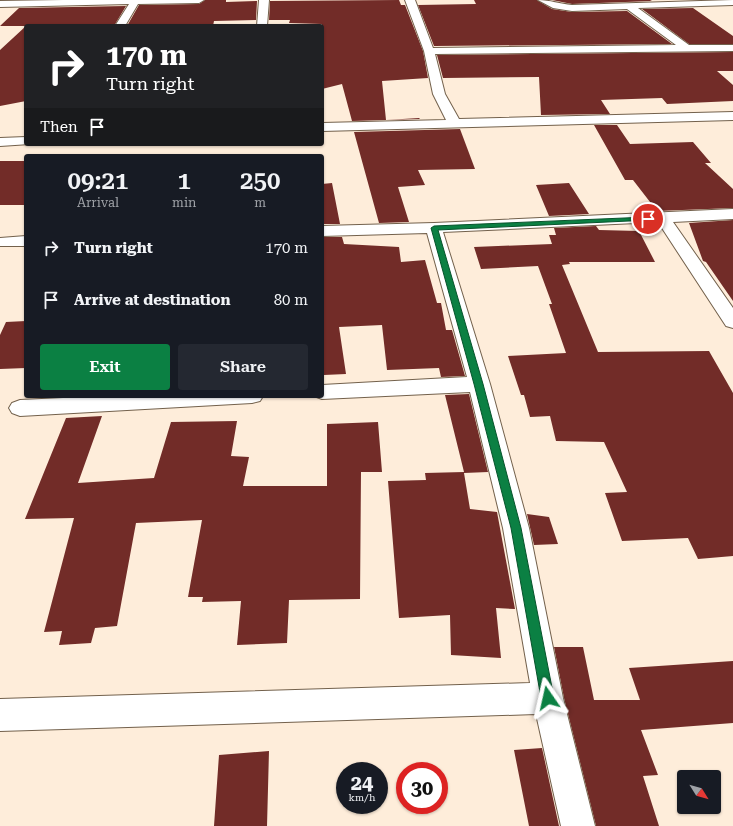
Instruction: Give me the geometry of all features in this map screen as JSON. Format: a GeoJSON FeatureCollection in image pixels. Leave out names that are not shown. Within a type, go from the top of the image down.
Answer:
{"type":"FeatureCollection","features":[{"type":"Feature","properties":{"kind":"street"},"geometry":{"type":"LineString","coordinates":[[0,12],[7,2],[199,0]]}},
{"type":"Feature","properties":{"kind":"street"},"geometry":{"type":"LineString","coordinates":[[262,24],[264,0]]}},
{"type":"Feature","properties":{"kind":"street"},"geometry":{"type":"LineString","coordinates":[[410,0],[429,51],[439,94],[455,124]]}},
{"type":"Feature","properties":{"kind":"street"},"geometry":{"type":"LineString","coordinates":[[543,0],[556,6],[572,8],[733,2]]}},
{"type":"Feature","properties":{"kind":"street"},"geometry":{"type":"LineString","coordinates":[[121,24],[136,1]]}},
{"type":"Feature","properties":{"kind":"street"},"geometry":{"type":"LineString","coordinates":[[629,6],[686,48]]}},
{"type":"Feature","properties":{"kind":"street"},"geometry":{"type":"LineString","coordinates":[[429,51],[733,48]]}},
{"type":"Feature","properties":{"kind":"street"},"geometry":{"type":"LineString","coordinates":[[324,127],[733,116]]}},
{"type":"Feature","properties":{"kind":"street"},"geometry":{"type":"LineString","coordinates":[[0,142],[24,140]]}},
{"type":"Feature","properties":{"kind":"street"},"geometry":{"type":"LineString","coordinates":[[324,232],[733,214]]}},
{"type":"Feature","properties":{"kind":"street"},"geometry":{"type":"LineString","coordinates":[[663,218],[733,322]]}},
{"type":"Feature","properties":{"kind":"street"},"geometry":{"type":"LineString","coordinates":[[434,228],[479,384],[516,528],[548,698],[578,826]]}},
{"type":"Feature","properties":{"kind":"street"},"geometry":{"type":"LineString","coordinates":[[5,242],[24,241]]}},
{"type":"Feature","properties":{"kind":"street"},"geometry":{"type":"LineString","coordinates":[[324,392],[479,384]]}},
{"type":"Feature","properties":{"kind":"street"},"geometry":{"type":"LineString","coordinates":[[20,408],[213,398]]}},
{"type":"Feature","properties":{"kind":"street"},"geometry":{"type":"LineString","coordinates":[[0,715],[548,698]]}},
{"type":"Feature","properties":{"kind":"building"},"geometry":{"type":"Polygon","coordinates":[[[205,0],[226,0],[226,2],[257,1],[256,20],[214,21],[213,24],[128,24],[139,5],[199,4],[205,0]]]}},
{"type":"Feature","properties":{"kind":"building"},"geometry":{"type":"Polygon","coordinates":[[[399,0],[401,5],[405,5],[423,51],[428,78],[382,81],[386,120],[352,121],[342,84],[324,88],[324,24],[289,23],[290,20],[269,20],[270,1],[399,0]]]}},
{"type":"Feature","properties":{"kind":"building"},"geometry":{"type":"Polygon","coordinates":[[[474,0],[537,0],[552,9],[572,12],[627,11],[672,44],[434,46],[418,5],[476,4],[474,0]]]}},
{"type":"Feature","properties":{"kind":"building"},"geometry":{"type":"Polygon","coordinates":[[[552,0],[650,0],[652,1],[572,4],[552,0]]]}},
{"type":"Feature","properties":{"kind":"building"},"geometry":{"type":"Polygon","coordinates":[[[126,6],[115,24],[24,24],[24,26],[0,26],[19,8],[126,6]]]}},
{"type":"Feature","properties":{"kind":"building"},"geometry":{"type":"Polygon","coordinates":[[[693,8],[733,36],[733,44],[689,44],[642,9],[693,8]]]}},
{"type":"Feature","properties":{"kind":"building"},"geometry":{"type":"Polygon","coordinates":[[[24,28],[24,101],[0,106],[0,50],[24,28]]]}},
{"type":"Feature","properties":{"kind":"building"},"geometry":{"type":"Polygon","coordinates":[[[733,52],[733,71],[717,71],[733,85],[733,101],[667,104],[662,98],[601,100],[610,114],[541,115],[539,77],[443,78],[437,55],[733,52]]]}},
{"type":"Feature","properties":{"kind":"building"},"geometry":{"type":"Polygon","coordinates":[[[419,118],[420,119],[386,120],[419,118]]]}},
{"type":"Feature","properties":{"kind":"building"},"geometry":{"type":"Polygon","coordinates":[[[594,125],[617,125],[630,144],[693,142],[711,163],[705,163],[733,189],[733,208],[657,211],[633,180],[625,180],[594,125]]]}},
{"type":"Feature","properties":{"kind":"building"},"geometry":{"type":"Polygon","coordinates":[[[460,129],[475,169],[418,170],[425,185],[398,187],[409,222],[379,223],[354,132],[460,129]]]}},
{"type":"Feature","properties":{"kind":"building"},"geometry":{"type":"Polygon","coordinates":[[[0,161],[24,161],[24,205],[0,205],[0,161]]]}},
{"type":"Feature","properties":{"kind":"building"},"geometry":{"type":"Polygon","coordinates":[[[332,183],[340,224],[324,224],[324,184],[332,183]]]}},
{"type":"Feature","properties":{"kind":"building"},"geometry":{"type":"Polygon","coordinates":[[[569,183],[589,214],[549,216],[536,185],[569,183]]]}},
{"type":"Feature","properties":{"kind":"building"},"geometry":{"type":"Polygon","coordinates":[[[733,220],[733,301],[706,262],[703,261],[689,223],[733,220]]]}},
{"type":"Feature","properties":{"kind":"building"},"geometry":{"type":"Polygon","coordinates":[[[596,226],[599,230],[639,231],[655,262],[569,262],[570,264],[562,265],[598,352],[709,351],[733,393],[733,556],[698,559],[688,538],[622,541],[605,493],[627,492],[604,442],[556,441],[550,416],[530,417],[524,395],[521,395],[508,356],[566,353],[549,304],[552,304],[538,266],[481,269],[474,247],[552,244],[549,235],[556,235],[554,228],[596,226]]]}},
{"type":"Feature","properties":{"kind":"building"},"geometry":{"type":"Polygon","coordinates":[[[324,237],[342,237],[344,244],[399,247],[401,262],[425,260],[437,303],[441,303],[446,330],[452,330],[465,376],[441,377],[439,368],[387,370],[382,325],[339,327],[346,374],[324,375],[324,237]]]}},
{"type":"Feature","properties":{"kind":"building"},"geometry":{"type":"Polygon","coordinates":[[[24,321],[24,368],[0,369],[0,335],[6,322],[24,321]]]}},
{"type":"Feature","properties":{"kind":"building"},"geometry":{"type":"Polygon","coordinates":[[[469,394],[488,472],[464,473],[470,509],[497,512],[515,609],[496,608],[501,658],[451,655],[450,615],[399,618],[388,481],[426,480],[425,473],[464,472],[445,395],[469,394]]]}},
{"type":"Feature","properties":{"kind":"building"},"geometry":{"type":"Polygon","coordinates":[[[102,416],[78,483],[154,478],[171,422],[237,421],[231,456],[249,457],[243,486],[327,486],[327,424],[378,422],[382,472],[361,472],[360,599],[289,600],[287,643],[237,645],[241,601],[202,602],[203,597],[188,597],[202,520],[136,523],[117,626],[95,628],[91,643],[59,645],[62,631],[44,632],[74,518],[25,519],[66,418],[102,416]]]}},
{"type":"Feature","properties":{"kind":"building"},"geometry":{"type":"Polygon","coordinates":[[[527,514],[549,517],[558,544],[534,545],[527,514]]]}},
{"type":"Feature","properties":{"kind":"building"},"geometry":{"type":"Polygon","coordinates":[[[554,647],[583,647],[594,700],[640,700],[629,668],[733,661],[733,723],[641,730],[658,775],[643,776],[659,826],[596,826],[564,698],[554,647]]]}},
{"type":"Feature","properties":{"kind":"building"},"geometry":{"type":"Polygon","coordinates":[[[542,748],[559,826],[529,826],[514,750],[542,748]]]}},
{"type":"Feature","properties":{"kind":"building"},"geometry":{"type":"Polygon","coordinates":[[[269,751],[267,826],[214,826],[219,755],[269,751]]]}},
{"type":"Feature","properties":{"kind":"route"},"geometry":{"type":"LineString","coordinates":[[548,698],[516,528],[479,384],[434,228],[648,219]]}}]}
